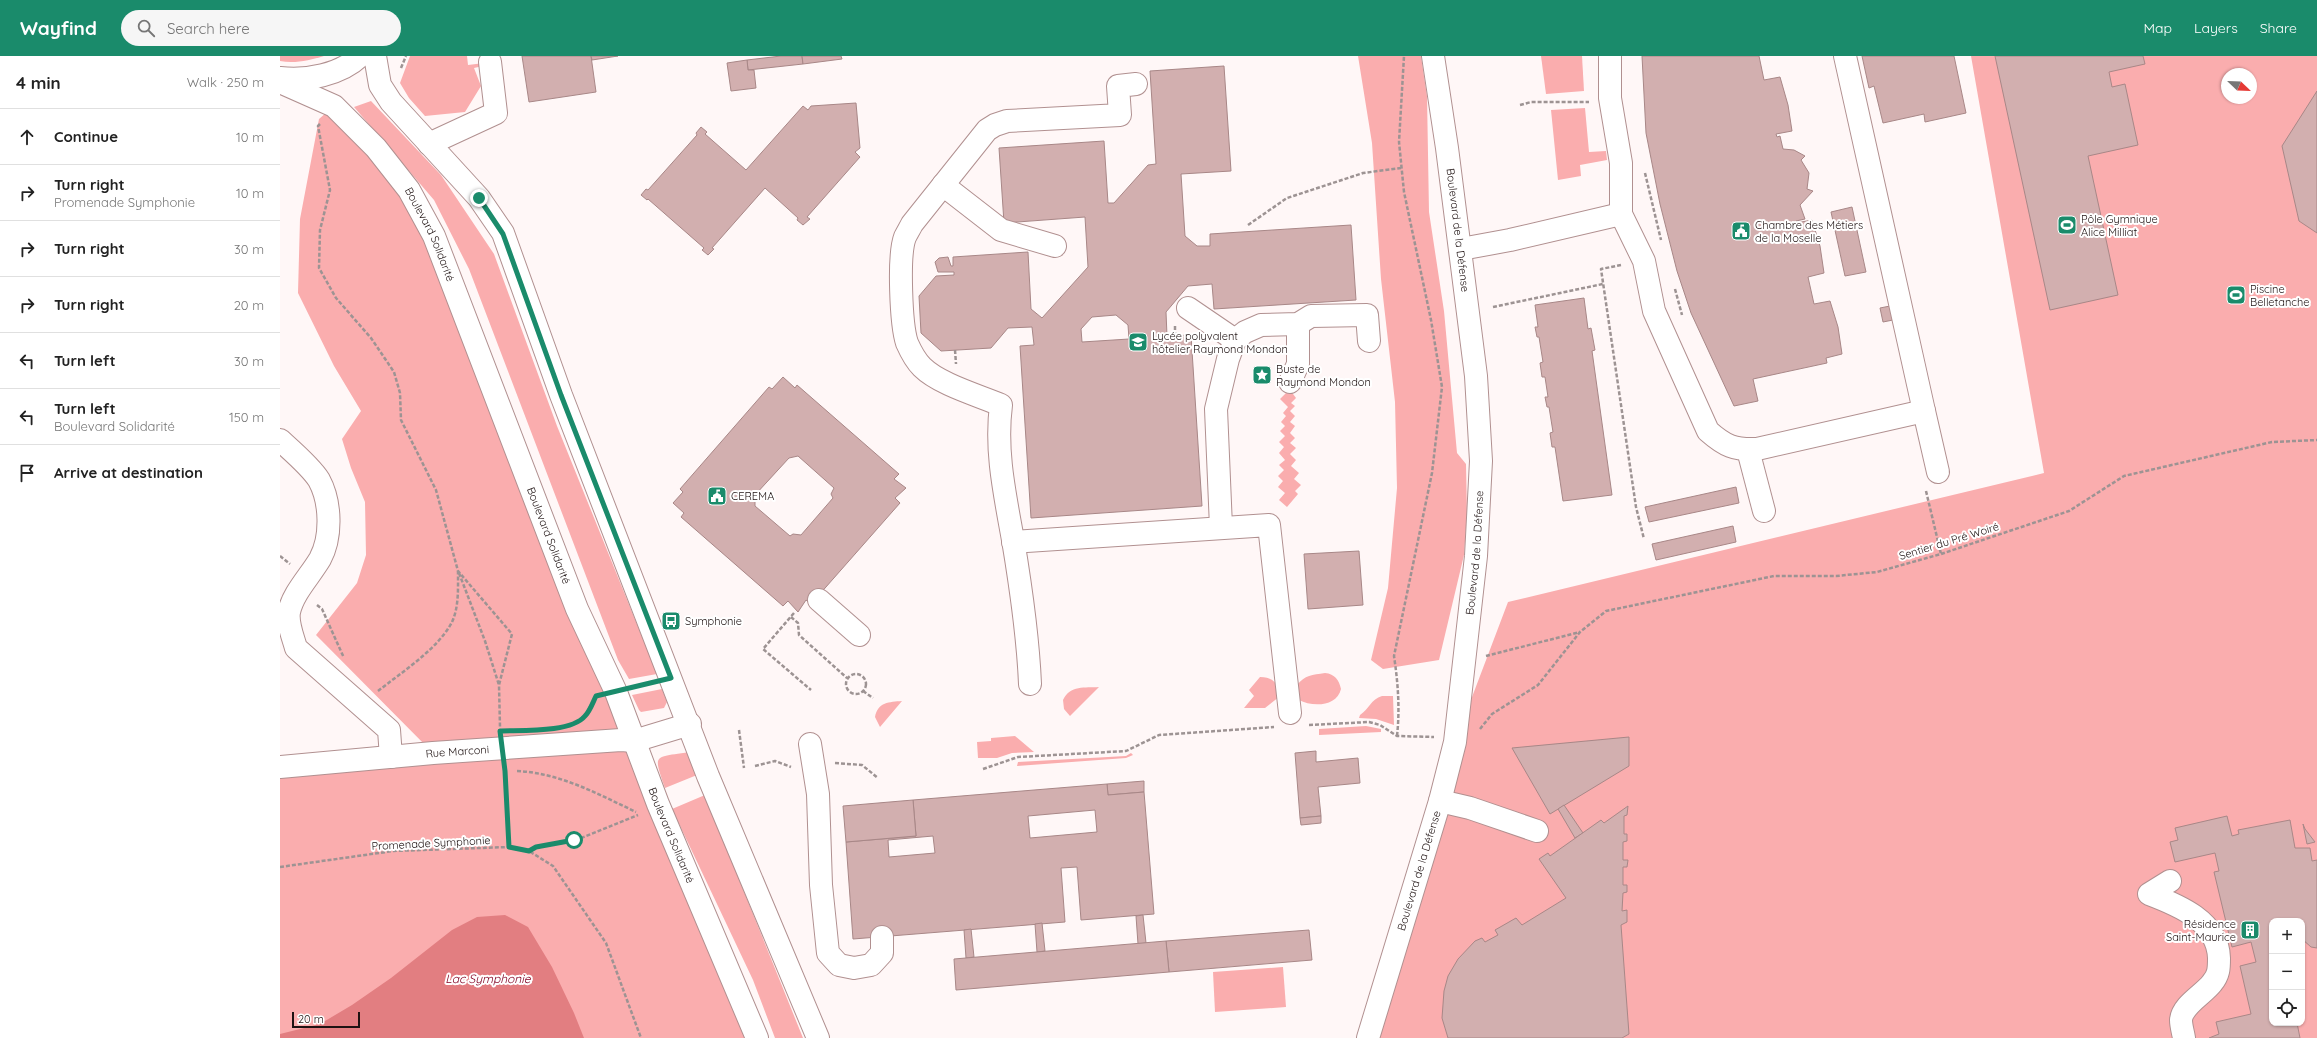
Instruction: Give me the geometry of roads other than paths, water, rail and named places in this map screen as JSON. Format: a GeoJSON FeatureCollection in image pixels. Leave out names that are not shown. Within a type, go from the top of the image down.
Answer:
{"type":"FeatureCollection","features":[{"type":"Feature","properties":{"kind":"main road"},"geometry":{"type":"LineString","coordinates":[[280,78],[315,77],[337,70],[360,56]]}},
{"type":"Feature","properties":{"kind":"main road"},"geometry":{"type":"LineString","coordinates":[[375,56],[380,85],[391,102],[479,198],[503,234],[566,410],[690,724],[708,776],[818,1038]]}},
{"type":"Feature","properties":{"kind":"main road","name":"Boulevard de la Défense"},"geometry":{"type":"LineString","coordinates":[[1368,1038],[1440,801],[1455,742],[1476,556],[1480,461],[1476,376],[1461,249],[1433,56]]}},
{"type":"Feature","properties":{"kind":"main road"},"geometry":{"type":"LineString","coordinates":[[1610,56],[1610,98],[1621,163],[1621,214],[1644,261],[1654,311],[1708,431],[1721,443],[1737,449],[1748,450],[1924,411]]}},
{"type":"Feature","properties":{"kind":"main road"},"geometry":{"type":"LineString","coordinates":[[1845,56],[1924,411],[1932,480]]}},
{"type":"Feature","properties":{"kind":"main road"},"geometry":{"type":"LineString","coordinates":[[429,144],[496,113],[490,62]]}},
{"type":"Feature","properties":{"kind":"main road","name":"Boulevard Solidarité"},"geometry":{"type":"LineString","coordinates":[[280,82],[334,106],[376,148],[409,190],[434,236],[577,609],[616,692],[658,804],[757,1038]]}},
{"type":"Feature","properties":{"kind":"main road"},"geometry":{"type":"LineString","coordinates":[[1030,684],[1028,643],[1000,463],[998,427],[1001,405],[944,381],[922,367],[914,356],[907,342],[904,320],[901,256],[905,238],[912,224],[986,130],[995,125],[1008,121],[1120,115],[1118,86],[1136,84]]}},
{"type":"Feature","properties":{"kind":"main road"},"geometry":{"type":"LineString","coordinates":[[943,185],[1000,230],[1055,246]]}},
{"type":"Feature","properties":{"kind":"main road"},"geometry":{"type":"LineString","coordinates":[[1461,249],[1510,240],[1621,214]]}},
{"type":"Feature","properties":{"kind":"main road"},"geometry":{"type":"LineString","coordinates":[[1188,308],[1236,340]]}},
{"type":"Feature","properties":{"kind":"main road"},"geometry":{"type":"LineString","coordinates":[[1222,527],[1216,408],[1228,359],[1236,340],[1245,332],[1261,324],[1298,324],[1311,316],[1367,315],[1369,341]]}},
{"type":"Feature","properties":{"kind":"main road"},"geometry":{"type":"LineString","coordinates":[[1290,382],[1298,364],[1298,324]]}},
{"type":"Feature","properties":{"kind":"main road"},"geometry":{"type":"LineString","coordinates":[[280,440],[319,479],[326,498],[329,520],[327,540],[321,558],[300,590],[289,613],[290,628],[296,648],[389,730],[391,757]]}},
{"type":"Feature","properties":{"kind":"main road"},"geometry":{"type":"LineString","coordinates":[[1748,450],[1764,511]]}},
{"type":"Feature","properties":{"kind":"main road"},"geometry":{"type":"LineString","coordinates":[[1013,542],[1269,525],[1291,721]]}},
{"type":"Feature","properties":{"kind":"main road"},"geometry":{"type":"LineString","coordinates":[[819,600],[859,635]]}},
{"type":"Feature","properties":{"kind":"main road","name":"Rue Marconi"},"geometry":{"type":"LineString","coordinates":[[280,767],[391,757],[621,740],[634,741],[690,724]]}},
{"type":"Feature","properties":{"kind":"main road"},"geometry":{"type":"LineString","coordinates":[[810,744],[818,794],[821,886],[828,953],[839,965],[854,968],[870,965],[882,953],[882,937]]}},
{"type":"Feature","properties":{"kind":"main road"},"geometry":{"type":"LineString","coordinates":[[1440,801],[1470,808],[1537,831]]}},
{"type":"Feature","properties":{"kind":"main road"},"geometry":{"type":"LineString","coordinates":[[2170,881],[2149,894],[2178,906],[2198,919],[2211,932],[2218,949],[2219,971],[2212,983],[2188,1006],[2181,1019],[2184,1038]]}},
{"type":"Feature","properties":{"kind":"water","name":"Lac Symphonie"},"geometry":{"type":"Polygon","coordinates":[[[505,915],[528,927],[552,967],[584,1038],[280,1038],[280,1034],[320,1024],[352,1005],[391,978],[452,930],[477,917],[505,915]]]}},
{"type":"Feature","properties":{"kind":"place","name":"Pôle Gymnique Alice Milliat"},"geometry":{"type":"Point","coordinates":[2067,225]}},
{"type":"Feature","properties":{"kind":"place","name":"Chambre des Métiers de la Moselle"},"geometry":{"type":"Point","coordinates":[1741,231]}},
{"type":"Feature","properties":{"kind":"place","name":"Piscine Belletanche"},"geometry":{"type":"Point","coordinates":[2236,295]}},
{"type":"Feature","properties":{"kind":"place","name":"Lycée polyvalent hôtelier Raymond Mondon"},"geometry":{"type":"Point","coordinates":[1138,342]}},
{"type":"Feature","properties":{"kind":"place","name":"Buste de Raymond Mondon"},"geometry":{"type":"Point","coordinates":[1262,375]}},
{"type":"Feature","properties":{"kind":"place","name":"CEREMA"},"geometry":{"type":"Point","coordinates":[717,496]}},
{"type":"Feature","properties":{"kind":"place","name":"Symphonie"},"geometry":{"type":"Point","coordinates":[671,621]}},
{"type":"Feature","properties":{"kind":"place","name":"Résidence Saint-Maurice"},"geometry":{"type":"Point","coordinates":[2250,930]}}]}
